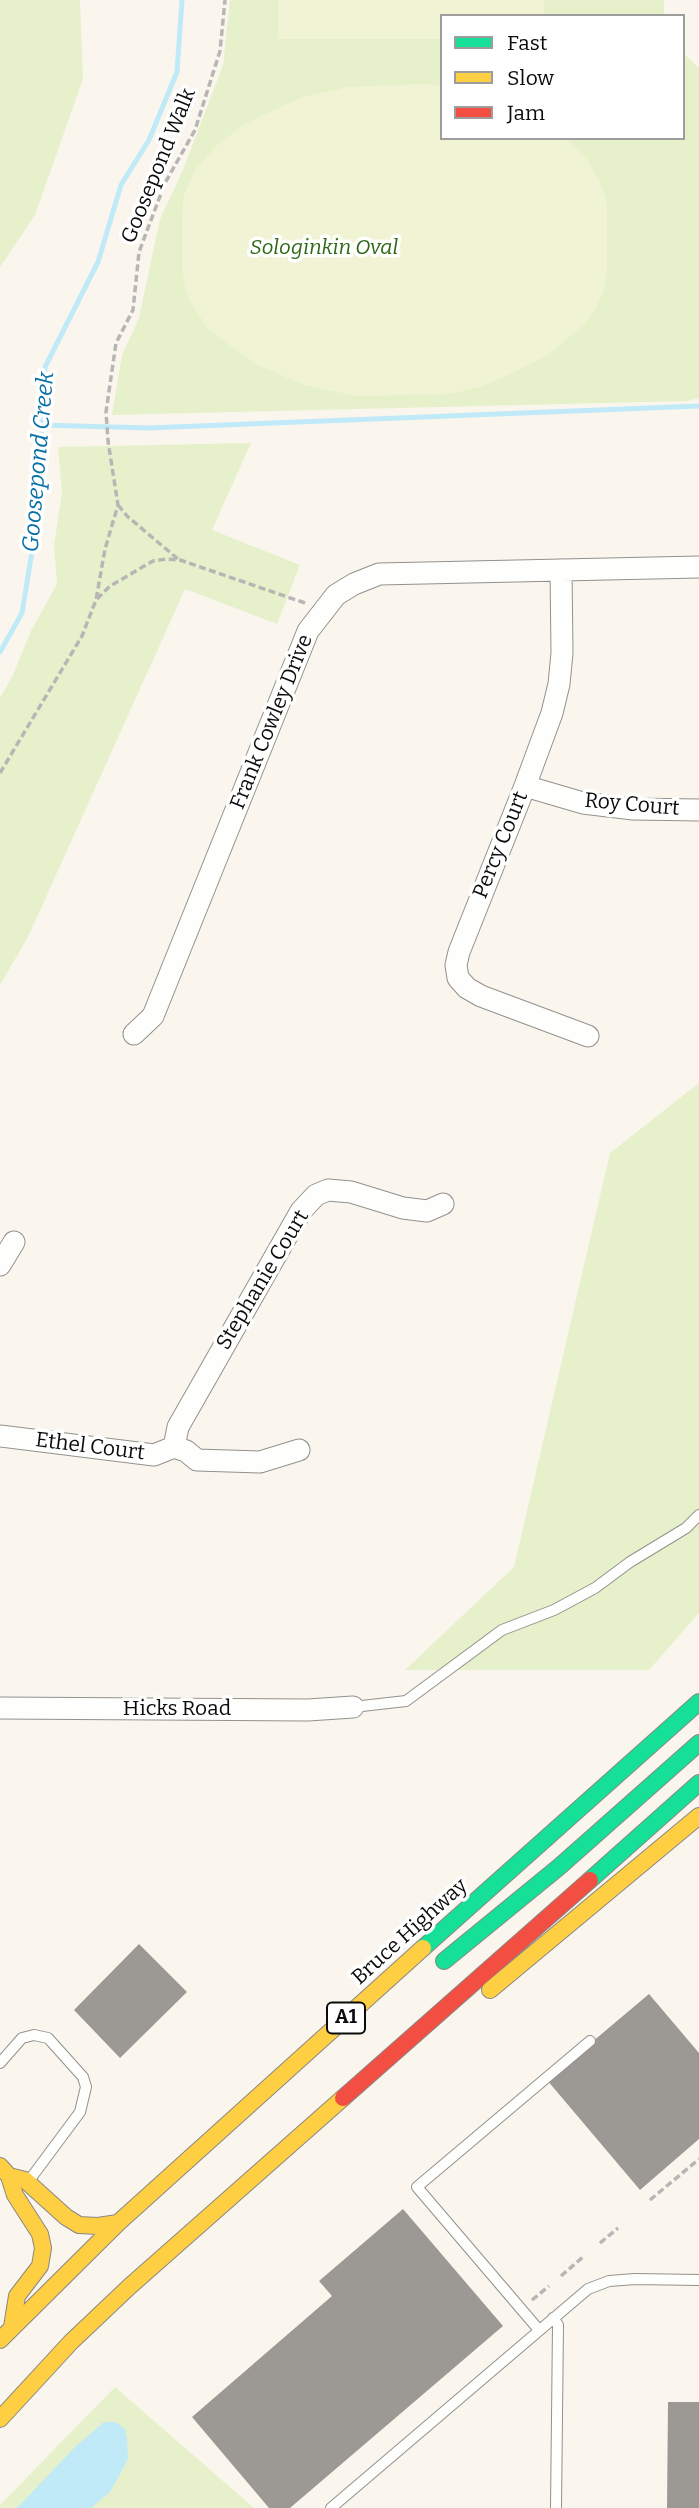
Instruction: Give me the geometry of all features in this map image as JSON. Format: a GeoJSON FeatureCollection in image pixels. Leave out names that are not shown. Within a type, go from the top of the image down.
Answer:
{"type":"FeatureCollection","features":[{"type":"Feature","properties":{"kind":"main road","name":"Bruce Highway"},"geometry":{"type":"LineString","coordinates":[[0,2340],[118,2223],[699,1702]]}},
{"type":"Feature","properties":{"kind":"main road"},"geometry":{"type":"LineString","coordinates":[[436,1967],[559,1867],[699,1743]]}},
{"type":"Feature","properties":{"kind":"main road"},"geometry":{"type":"LineString","coordinates":[[0,2419],[71,2342],[129,2287],[699,1783]]}},
{"type":"Feature","properties":{"kind":"main road"},"geometry":{"type":"LineString","coordinates":[[283,2152],[523,1965],[699,1816]]}},
{"type":"Feature","properties":{"kind":"main road"},"geometry":{"type":"LineString","coordinates":[[319,2043],[398,1992]]}},
{"type":"Feature","properties":{"kind":"main road"},"geometry":{"type":"LineString","coordinates":[[4,2171],[28,2182],[66,2217],[79,2225],[118,2223]]}},
{"type":"Feature","properties":{"kind":"main road"},"geometry":{"type":"LineString","coordinates":[[4,2171],[15,2195],[40,2234],[43,2248],[40,2266],[17,2296],[12,2327]]}},
{"type":"Feature","properties":{"kind":"street","name":"Frank Cowley Drive"},"geometry":{"type":"LineString","coordinates":[[134,1034],[153,1016],[304,640],[323,609],[336,595],[379,574],[699,567]]}},
{"type":"Feature","properties":{"kind":"street","name":"Percy Court"},"geometry":{"type":"LineString","coordinates":[[561,570],[562,653],[559,684],[552,713],[458,952],[452,981],[481,996],[588,1035]]}},
{"type":"Feature","properties":{"kind":"street","name":"Roy Court"},"geometry":{"type":"LineString","coordinates":[[525,786],[583,803],[633,809],[699,810]]}},
{"type":"Feature","properties":{"kind":"street","name":"Stephanie Court"},"geometry":{"type":"LineString","coordinates":[[174,1447],[178,1427],[184,1415],[301,1211],[316,1195],[328,1190],[351,1192],[403,1208],[427,1211],[443,1204]]}},
{"type":"Feature","properties":{"kind":"street"},"geometry":{"type":"LineString","coordinates":[[0,1265],[14,1242]]}},
{"type":"Feature","properties":{"kind":"street","name":"Ethel Court"},"geometry":{"type":"LineString","coordinates":[[0,1436],[154,1455],[174,1447],[186,1451],[197,1460],[209,1461],[260,1462],[299,1450]]}},
{"type":"Feature","properties":{"kind":"street","name":"Hicks Road"},"geometry":{"type":"LineString","coordinates":[[0,1708],[308,1710],[353,1707]]}},
{"type":"Feature","properties":{"kind":"lane"},"geometry":{"type":"LineString","coordinates":[[353,1707],[406,1700],[502,1630],[554,1610],[594,1588],[630,1562],[686,1528],[699,1515]]}},
{"type":"Feature","properties":{"kind":"lane"},"geometry":{"type":"LineString","coordinates":[[0,2063],[22,2038],[34,2035],[48,2038],[83,2077],[86,2087],[80,2112],[28,2182]]}},
{"type":"Feature","properties":{"kind":"lane"},"geometry":{"type":"LineString","coordinates":[[539,2330],[417,2187],[590,2041]]}},
{"type":"Feature","properties":{"kind":"lane"},"geometry":{"type":"LineString","coordinates":[[331,2508],[588,2289],[609,2281],[635,2278],[699,2280]]}},
{"type":"Feature","properties":{"kind":"lane"},"geometry":{"type":"LineString","coordinates":[[553,2318],[558,2325],[556,2508]]}},
{"type":"Feature","properties":{"kind":"path","name":"Goosepond Walk"},"geometry":{"type":"LineString","coordinates":[[0,773],[82,636],[96,600],[104,549],[118,505],[106,412],[116,343],[133,310],[139,252],[165,183],[195,130],[220,51],[225,0]]}},
{"type":"Feature","properties":{"kind":"path"},"geometry":{"type":"LineString","coordinates":[[118,505],[128,517],[180,560],[323,609]]}},
{"type":"Feature","properties":{"kind":"path"},"geometry":{"type":"LineString","coordinates":[[96,600],[110,586],[152,561],[180,560]]}},
{"type":"Feature","properties":{"kind":"path"},"geometry":{"type":"LineString","coordinates":[[650,2200],[699,2159]]}},
{"type":"Feature","properties":{"kind":"path"},"geometry":{"type":"LineString","coordinates":[[600,2243],[618,2228]]}},
{"type":"Feature","properties":{"kind":"path"},"geometry":{"type":"LineString","coordinates":[[561,2276],[583,2257]]}},
{"type":"Feature","properties":{"kind":"path"},"geometry":{"type":"LineString","coordinates":[[528,2304],[549,2286]]}},
{"type":"Feature","properties":{"kind":"green space"},"geometry":{"type":"Polygon","coordinates":[[[0,0],[80,0],[83,79],[35,215],[0,267],[0,0]]]}},
{"type":"Feature","properties":{"kind":"green space","name":"Sologinkin Oval"},"geometry":{"type":"Polygon","coordinates":[[[230,0],[664,0],[664,14],[440,14],[440,140],[685,140],[685,55],[699,68],[699,398],[687,401],[112,415],[122,355],[139,318],[160,219],[183,170],[223,65],[230,0]]]}},
{"type":"Feature","properties":{"kind":"green space"},"geometry":{"type":"Polygon","coordinates":[[[278,0],[544,0],[544,14],[440,14],[440,39],[278,39],[278,0]]]}},
{"type":"Feature","properties":{"kind":"green space"},"geometry":{"type":"Polygon","coordinates":[[[440,86],[440,140],[567,140],[587,160],[606,198],[607,267],[604,291],[586,323],[548,355],[480,387],[450,394],[356,396],[305,385],[255,364],[208,329],[189,300],[182,268],[184,195],[196,169],[216,146],[246,123],[303,97],[348,87],[440,86]]]}},
{"type":"Feature","properties":{"kind":"green space"},"geometry":{"type":"Polygon","coordinates":[[[251,443],[212,530],[300,565],[277,624],[185,589],[28,937],[0,985],[0,698],[31,631],[57,584],[54,546],[62,492],[58,447],[251,443]]]}},
{"type":"Feature","properties":{"kind":"green space"},"geometry":{"type":"Polygon","coordinates":[[[699,1083],[699,1613],[649,1670],[405,1670],[514,1567],[610,1153],[699,1083]]]}},
{"type":"Feature","properties":{"kind":"green space"},"geometry":{"type":"Polygon","coordinates":[[[115,2387],[254,2508],[0,2508],[115,2387]]]}},
{"type":"Feature","properties":{"kind":"water"},"geometry":{"type":"Polygon","coordinates":[[[104,2422],[116,2422],[125,2429],[127,2439],[128,2459],[110,2492],[91,2508],[17,2508],[76,2446],[104,2422]]]}},
{"type":"Feature","properties":{"kind":"building"},"geometry":{"type":"Polygon","coordinates":[[[139,1944],[187,1992],[120,2058],[74,2010],[139,1944]]]}},
{"type":"Feature","properties":{"kind":"building"},"geometry":{"type":"Polygon","coordinates":[[[649,1994],[699,2053],[699,2139],[640,2190],[547,2080],[649,1994]]]}},
{"type":"Feature","properties":{"kind":"building"},"geometry":{"type":"Polygon","coordinates":[[[403,2209],[503,2326],[290,2508],[269,2508],[192,2417],[332,2296],[319,2281],[403,2209]]]}},
{"type":"Feature","properties":{"kind":"building"},"geometry":{"type":"Polygon","coordinates":[[[668,2402],[699,2402],[699,2508],[667,2508],[668,2402]]]}},
{"type":"Feature","properties":{"kind":"waterway","name":"Goosepond Creek"},"geometry":{"type":"LineString","coordinates":[[0,652],[22,613],[36,527],[45,367],[98,262],[121,185],[149,140],[177,72],[182,0]]}},
{"type":"Feature","properties":{"kind":"waterway"},"geometry":{"type":"LineString","coordinates":[[42,425],[148,428],[699,406]]}},
{"type":"Feature","properties":{"kind":"traffic: fast"},"geometry":{"type":"LineString","coordinates":[[423,1948],[699,1702]]}},
{"type":"Feature","properties":{"kind":"traffic: fast"},"geometry":{"type":"LineString","coordinates":[[444,1961],[559,1867],[699,1743]]}},
{"type":"Feature","properties":{"kind":"traffic: fast"},"geometry":{"type":"LineString","coordinates":[[590,1880],[699,1783]]}},
{"type":"Feature","properties":{"kind":"traffic: slow"},"geometry":{"type":"LineString","coordinates":[[490,1990],[699,1816]]}},
{"type":"Feature","properties":{"kind":"traffic: slow"},"geometry":{"type":"LineString","coordinates":[[0,2340],[118,2223],[423,1948]]}},
{"type":"Feature","properties":{"kind":"traffic: slow"},"geometry":{"type":"LineString","coordinates":[[0,2419],[71,2342],[129,2287],[343,2098]]}},
{"type":"Feature","properties":{"kind":"traffic: slow"},"geometry":{"type":"LineString","coordinates":[[0,2166],[9,2176],[15,2195],[40,2234],[43,2248],[40,2266],[17,2296],[12,2327]]}},
{"type":"Feature","properties":{"kind":"traffic: slow"},"geometry":{"type":"LineString","coordinates":[[9,2176],[25,2180],[66,2217],[79,2225],[118,2223]]}},
{"type":"Feature","properties":{"kind":"traffic: jam"},"geometry":{"type":"LineString","coordinates":[[343,2098],[590,1880]]}}]}
